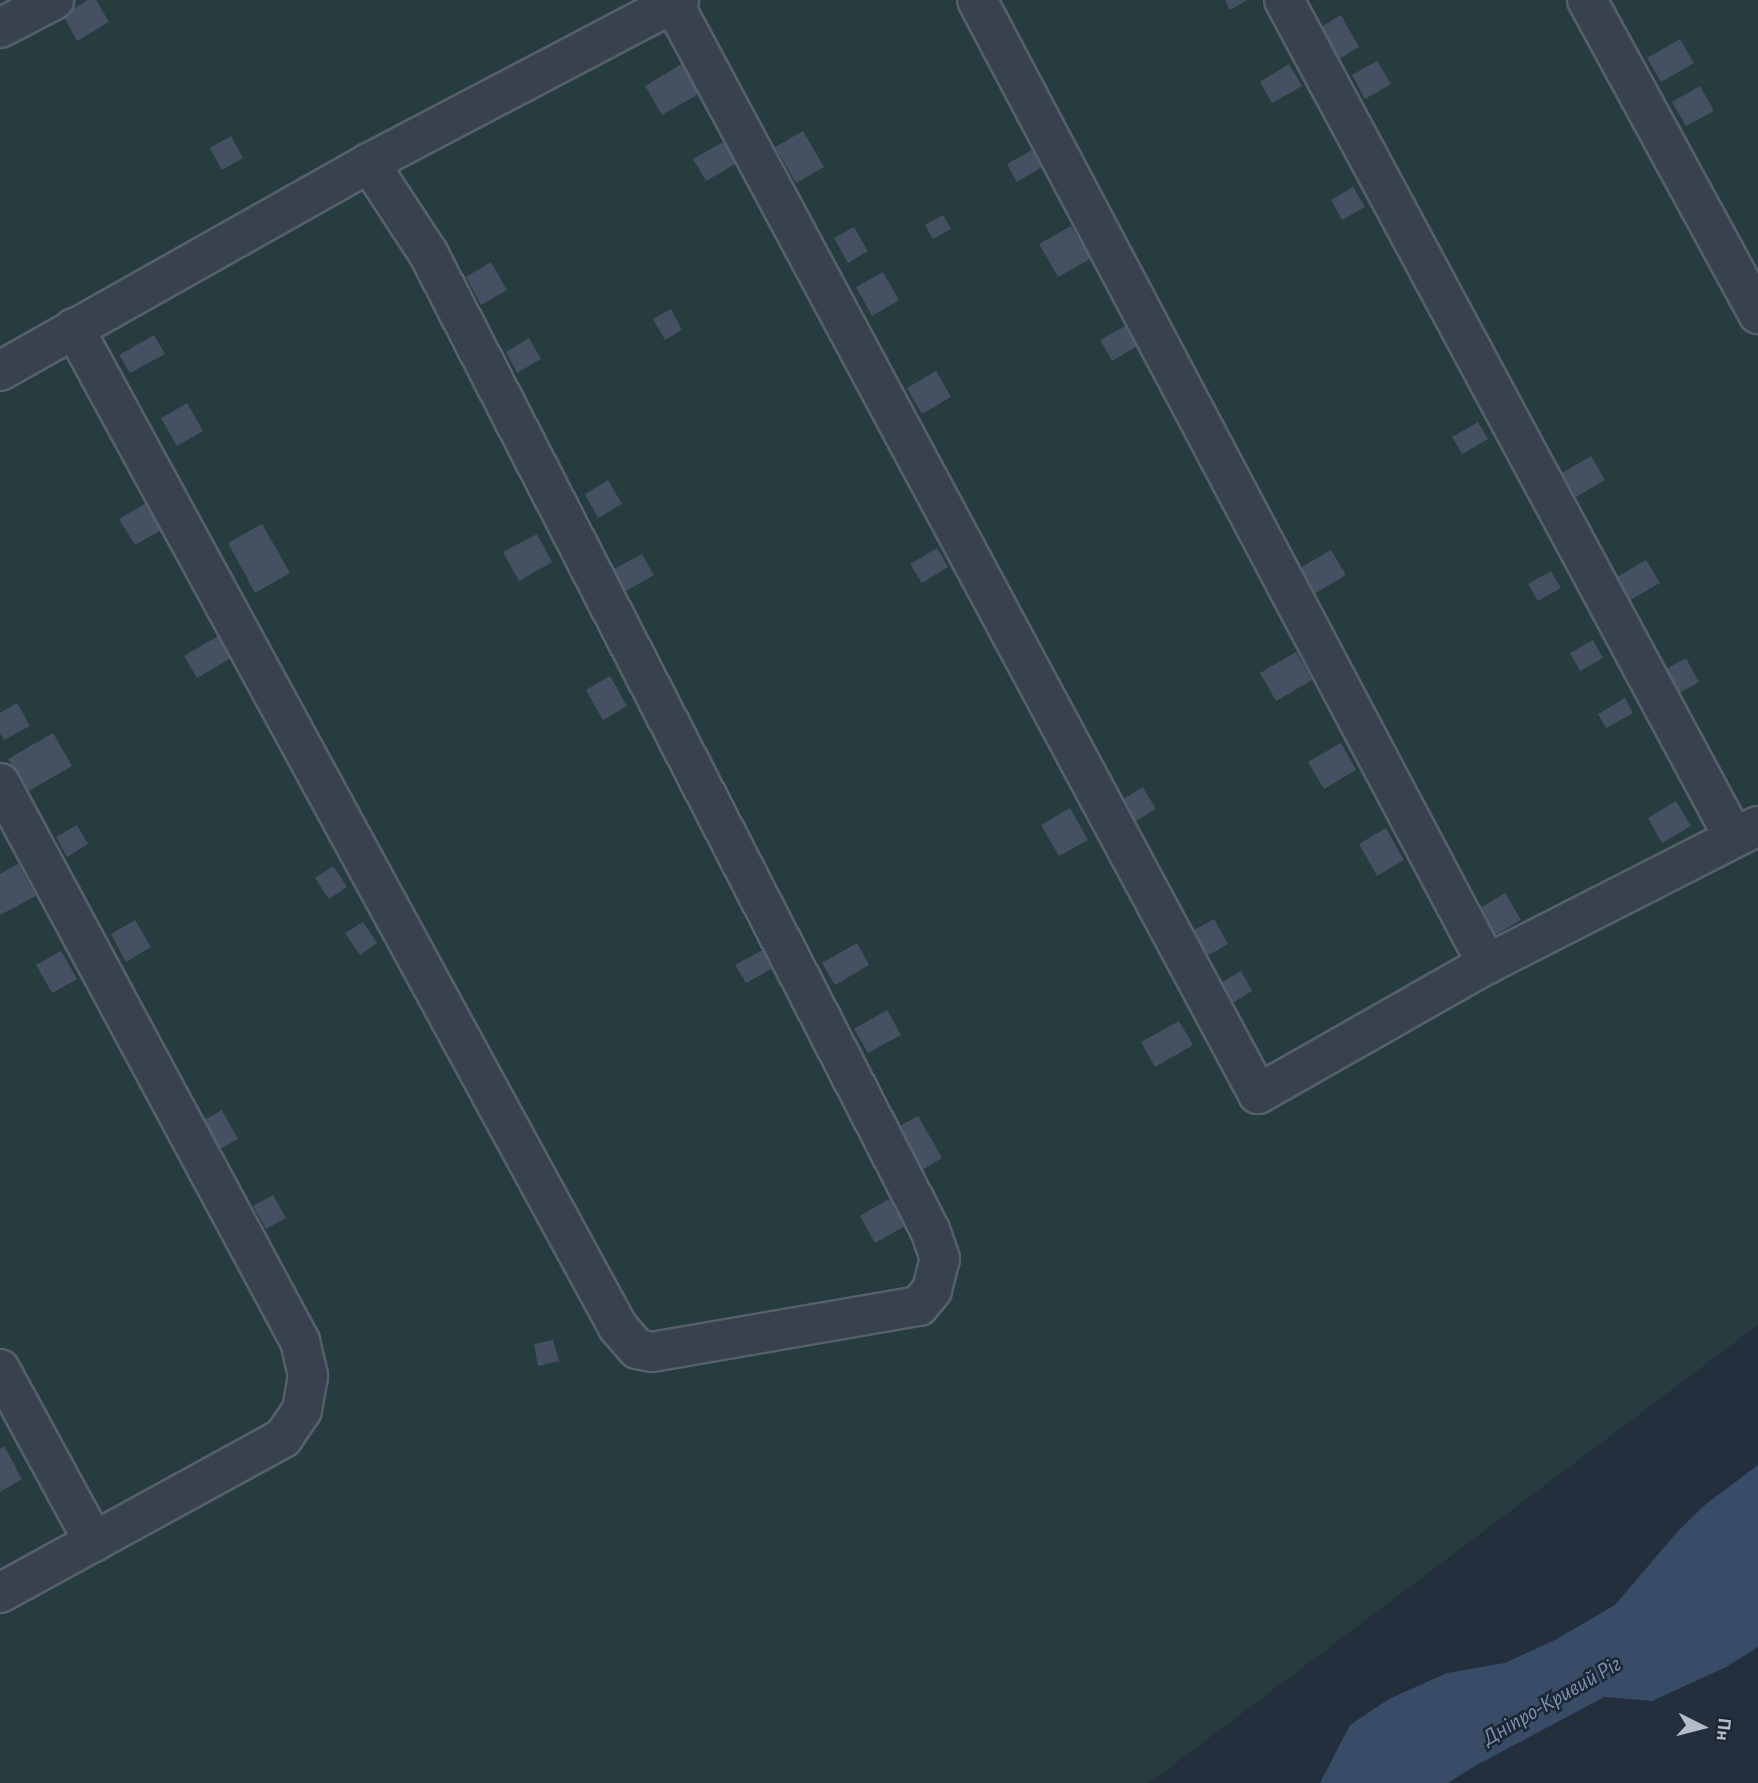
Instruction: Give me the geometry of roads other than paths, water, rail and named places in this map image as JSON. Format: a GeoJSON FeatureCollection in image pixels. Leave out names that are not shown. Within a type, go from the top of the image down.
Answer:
{"type":"FeatureCollection","features":[{"type":"Feature","properties":{"kind":"street"},"geometry":{"type":"LineString","coordinates":[[0,28],[54,0]]}},
{"type":"Feature","properties":{"kind":"street"},"geometry":{"type":"LineString","coordinates":[[977,0],[1487,964]]}},
{"type":"Feature","properties":{"kind":"street"},"geometry":{"type":"LineString","coordinates":[[0,371],[369,163],[676,2],[1258,1094],[1487,964],[1746,832],[1284,0]]}},
{"type":"Feature","properties":{"kind":"street"},"geometry":{"type":"LineString","coordinates":[[1587,0],[1758,314]]}},
{"type":"Feature","properties":{"kind":"street"},"geometry":{"type":"LineString","coordinates":[[74,328],[618,1327],[636,1349],[652,1352],[919,1306],[932,1290],[940,1259],[930,1230],[428,253],[369,163]]}},
{"type":"Feature","properties":{"kind":"street"},"geometry":{"type":"LineString","coordinates":[[0,783],[300,1341],[308,1376],[302,1410],[283,1438],[0,1593]]}},
{"type":"Feature","properties":{"kind":"street"},"geometry":{"type":"LineString","coordinates":[[0,1369],[94,1542]]}},
{"type":"Feature","properties":{"kind":"water"},"geometry":{"type":"Polygon","coordinates":[[[1758,1465],[1758,1647],[1726,1667],[1652,1701],[1573,1694],[1522,1721],[1492,1755],[1448,1783],[1320,1783],[1350,1725],[1389,1699],[1447,1673],[1505,1663],[1555,1640],[1615,1605],[1678,1531],[1706,1504],[1758,1465]]]}},
{"type":"Feature","properties":{"kind":"waterway","name":"Дніпро-Кривий Ріг"},"geometry":{"type":"LineString","coordinates":[[1404,1783],[1611,1673]]}}]}
